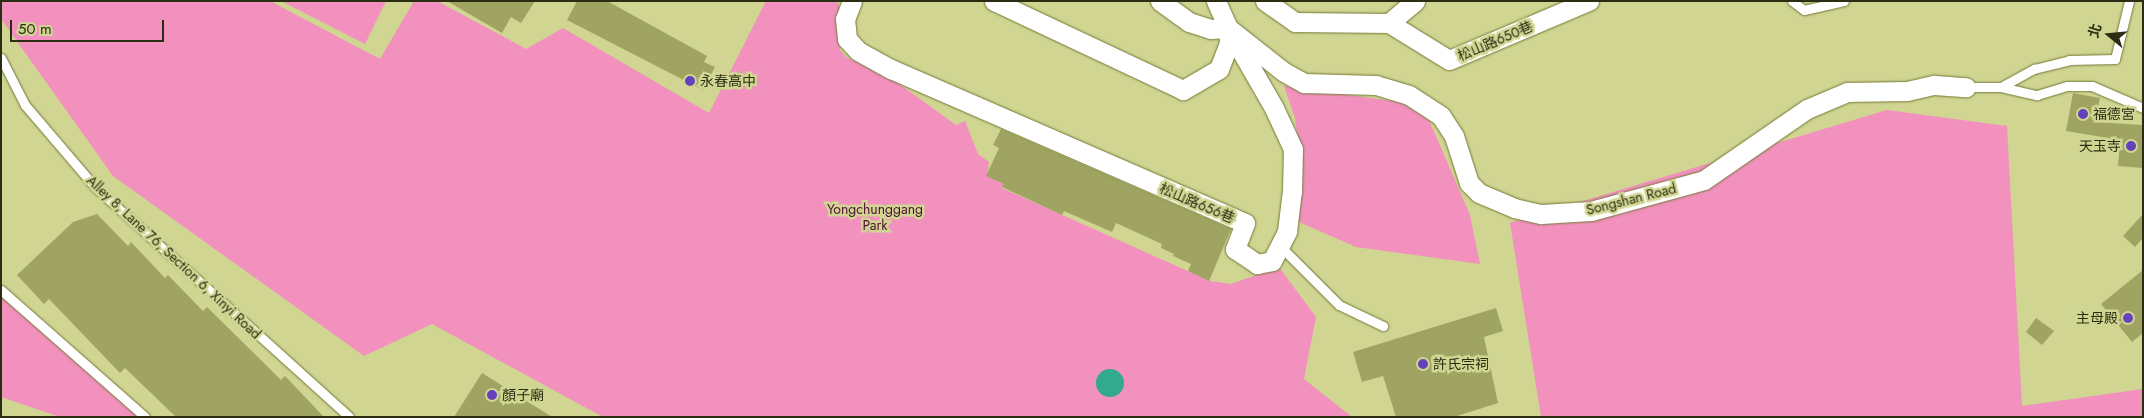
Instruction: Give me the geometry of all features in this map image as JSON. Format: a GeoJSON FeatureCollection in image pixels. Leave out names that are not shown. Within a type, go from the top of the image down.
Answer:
{"type":"FeatureCollection","features":[{"type":"Feature","properties":{"kind":"street","name":"松山路656巷"},"geometry":{"type":"LineString","coordinates":[[852,1],[844,19],[847,39],[858,51],[891,69],[1245,223],[1235,249],[1257,264],[1272,261],[1281,247]]}},
{"type":"Feature","properties":{"kind":"street"},"geometry":{"type":"LineString","coordinates":[[994,1],[1183,90],[1220,69],[1248,62],[1272,62]]}},
{"type":"Feature","properties":{"kind":"street"},"geometry":{"type":"LineString","coordinates":[[1160,1],[1189,22],[1210,29],[1228,28]]}},
{"type":"Feature","properties":{"kind":"street","name":"Songshan Road"},"geometry":{"type":"LineString","coordinates":[[1216,1],[1228,28],[1272,62],[1304,83],[1376,85],[1409,94],[1442,116],[1454,136],[1469,183],[1479,193],[1514,208],[1541,214],[1591,211],[1704,180],[1807,109],[1847,92],[1907,91],[1934,84],[1966,87]]}},
{"type":"Feature","properties":{"kind":"street"},"geometry":{"type":"LineString","coordinates":[[1265,1],[1295,22],[1389,23],[1415,1]]}},
{"type":"Feature","properties":{"kind":"street","name":"松山路650巷"},"geometry":{"type":"LineString","coordinates":[[1389,23],[1449,60],[1589,1]]}},
{"type":"Feature","properties":{"kind":"street"},"geometry":{"type":"LineString","coordinates":[[1228,28],[1248,62],[1293,149],[1292,192],[1281,247]]}},
{"type":"Feature","properties":{"kind":"street"},"geometry":{"type":"LineString","coordinates":[[1220,69],[1228,43],[1228,28]]}},
{"type":"Feature","properties":{"kind":"lane"},"geometry":{"type":"LineString","coordinates":[[1792,1],[1804,10],[1844,1]]}},
{"type":"Feature","properties":{"kind":"lane"},"geometry":{"type":"LineString","coordinates":[[2001,87],[2034,68],[2069,60],[2115,59],[2129,1]]}},
{"type":"Feature","properties":{"kind":"lane","name":"Alley 8, Lane 76, Section 6, Xinyi Road"},"geometry":{"type":"LineString","coordinates":[[1,58],[25,105],[96,188],[349,417]]}},
{"type":"Feature","properties":{"kind":"lane"},"geometry":{"type":"LineString","coordinates":[[1966,87],[2001,87],[2036,94],[2067,86],[2092,86],[2143,108]]}},
{"type":"Feature","properties":{"kind":"lane"},"geometry":{"type":"LineString","coordinates":[[1281,247],[1339,305],[1383,326]]}},
{"type":"Feature","properties":{"kind":"lane"},"geometry":{"type":"LineString","coordinates":[[1,290],[145,417]]}},
{"type":"Feature","properties":{"kind":"green space","name":"Yongchunggang Park"},"geometry":{"type":"Polygon","coordinates":[[[1,1],[270,1],[380,59],[414,1],[437,1],[526,49],[563,28],[709,113],[766,1],[837,1],[841,12],[840,50],[846,57],[891,78],[956,125],[965,121],[978,154],[989,162],[987,176],[1004,184],[1002,188],[1210,281],[1231,284],[1279,267],[1316,317],[1304,379],[1352,417],[603,417],[432,324],[364,356],[113,176],[1,19],[1,1]]]}},
{"type":"Feature","properties":{"kind":"green space"},"geometry":{"type":"Polygon","coordinates":[[[281,1],[386,1],[365,44],[281,1]]]}},
{"type":"Feature","properties":{"kind":"green space"},"geometry":{"type":"Polygon","coordinates":[[[1284,86],[1400,102],[1429,120],[1470,215],[1480,264],[1356,247],[1299,222],[1302,176],[1295,118],[1284,86]]]}},
{"type":"Feature","properties":{"kind":"green space"},"geometry":{"type":"Polygon","coordinates":[[[1887,110],[2007,126],[2022,406],[2143,389],[2143,417],[1541,417],[1510,223],[1887,110]]]}},
{"type":"Feature","properties":{"kind":"green space"},"geometry":{"type":"Polygon","coordinates":[[[1,291],[144,417],[60,417],[1,397],[1,291]]]}},
{"type":"Feature","properties":{"kind":"water"},"geometry":{"type":"Polygon","coordinates":[[[1110,369],[1120,373],[1124,383],[1120,393],[1110,397],[1100,393],[1096,383],[1100,373],[1110,369]]]}},
{"type":"Feature","properties":{"kind":"building"},"geometry":{"type":"Polygon","coordinates":[[[447,1],[535,1],[521,23],[511,17],[502,33],[447,1]]]}},
{"type":"Feature","properties":{"kind":"building"},"geometry":{"type":"Polygon","coordinates":[[[577,1],[607,1],[707,56],[704,62],[715,67],[703,90],[567,20],[577,1]]]}},
{"type":"Feature","properties":{"kind":"building"},"geometry":{"type":"Polygon","coordinates":[[[2073,93],[2100,98],[2095,122],[2143,125],[2143,168],[2118,166],[2120,140],[2066,131],[2073,93]]]}},
{"type":"Feature","properties":{"kind":"building"},"geometry":{"type":"Polygon","coordinates":[[[1001,129],[1231,229],[1209,281],[1188,271],[1191,264],[1161,248],[1162,244],[1116,223],[1112,232],[1064,211],[1062,215],[1002,187],[1004,184],[986,176],[999,148],[993,145],[1001,129]]]}},
{"type":"Feature","properties":{"kind":"building"},"geometry":{"type":"Polygon","coordinates":[[[97,214],[128,246],[131,242],[165,278],[168,275],[203,311],[207,307],[281,380],[285,376],[324,417],[176,417],[125,368],[120,373],[49,299],[44,304],[17,275],[73,222],[97,214]]]}},
{"type":"Feature","properties":{"kind":"building"},"geometry":{"type":"Polygon","coordinates":[[[2143,214],[2143,238],[2135,247],[2123,236],[2143,214]]]}},
{"type":"Feature","properties":{"kind":"building","name":"主母殿"},"geometry":{"type":"Polygon","coordinates":[[[2143,270],[2143,333],[2132,342],[2101,304],[2143,270]]]}},
{"type":"Feature","properties":{"kind":"building","name":"許氏宗祠"},"geometry":{"type":"Polygon","coordinates":[[[1496,308],[1503,331],[1484,337],[1498,403],[1454,417],[1396,417],[1383,376],[1362,382],[1353,352],[1496,308]]]}},
{"type":"Feature","properties":{"kind":"building"},"geometry":{"type":"Polygon","coordinates":[[[2036,318],[2054,331],[2042,345],[2026,332],[2036,318]]]}},
{"type":"Feature","properties":{"kind":"building","name":"顏子廟"},"geometry":{"type":"Polygon","coordinates":[[[482,373],[552,417],[454,417],[482,373]]]}},
{"type":"Feature","properties":{"kind":"place","name":"永春高中"},"geometry":{"type":"Point","coordinates":[690,81]}},
{"type":"Feature","properties":{"kind":"place","name":"福德宮"},"geometry":{"type":"Point","coordinates":[2083,114]}},
{"type":"Feature","properties":{"kind":"place","name":"天玉寺"},"geometry":{"type":"Point","coordinates":[2131,146]}},
{"type":"Feature","properties":{"kind":"place","name":"主母殿"},"geometry":{"type":"Point","coordinates":[2128,318]}},
{"type":"Feature","properties":{"kind":"place","name":"許氏宗祠"},"geometry":{"type":"Point","coordinates":[1423,364]}},
{"type":"Feature","properties":{"kind":"place","name":"顏子廟"},"geometry":{"type":"Point","coordinates":[492,395]}}]}
